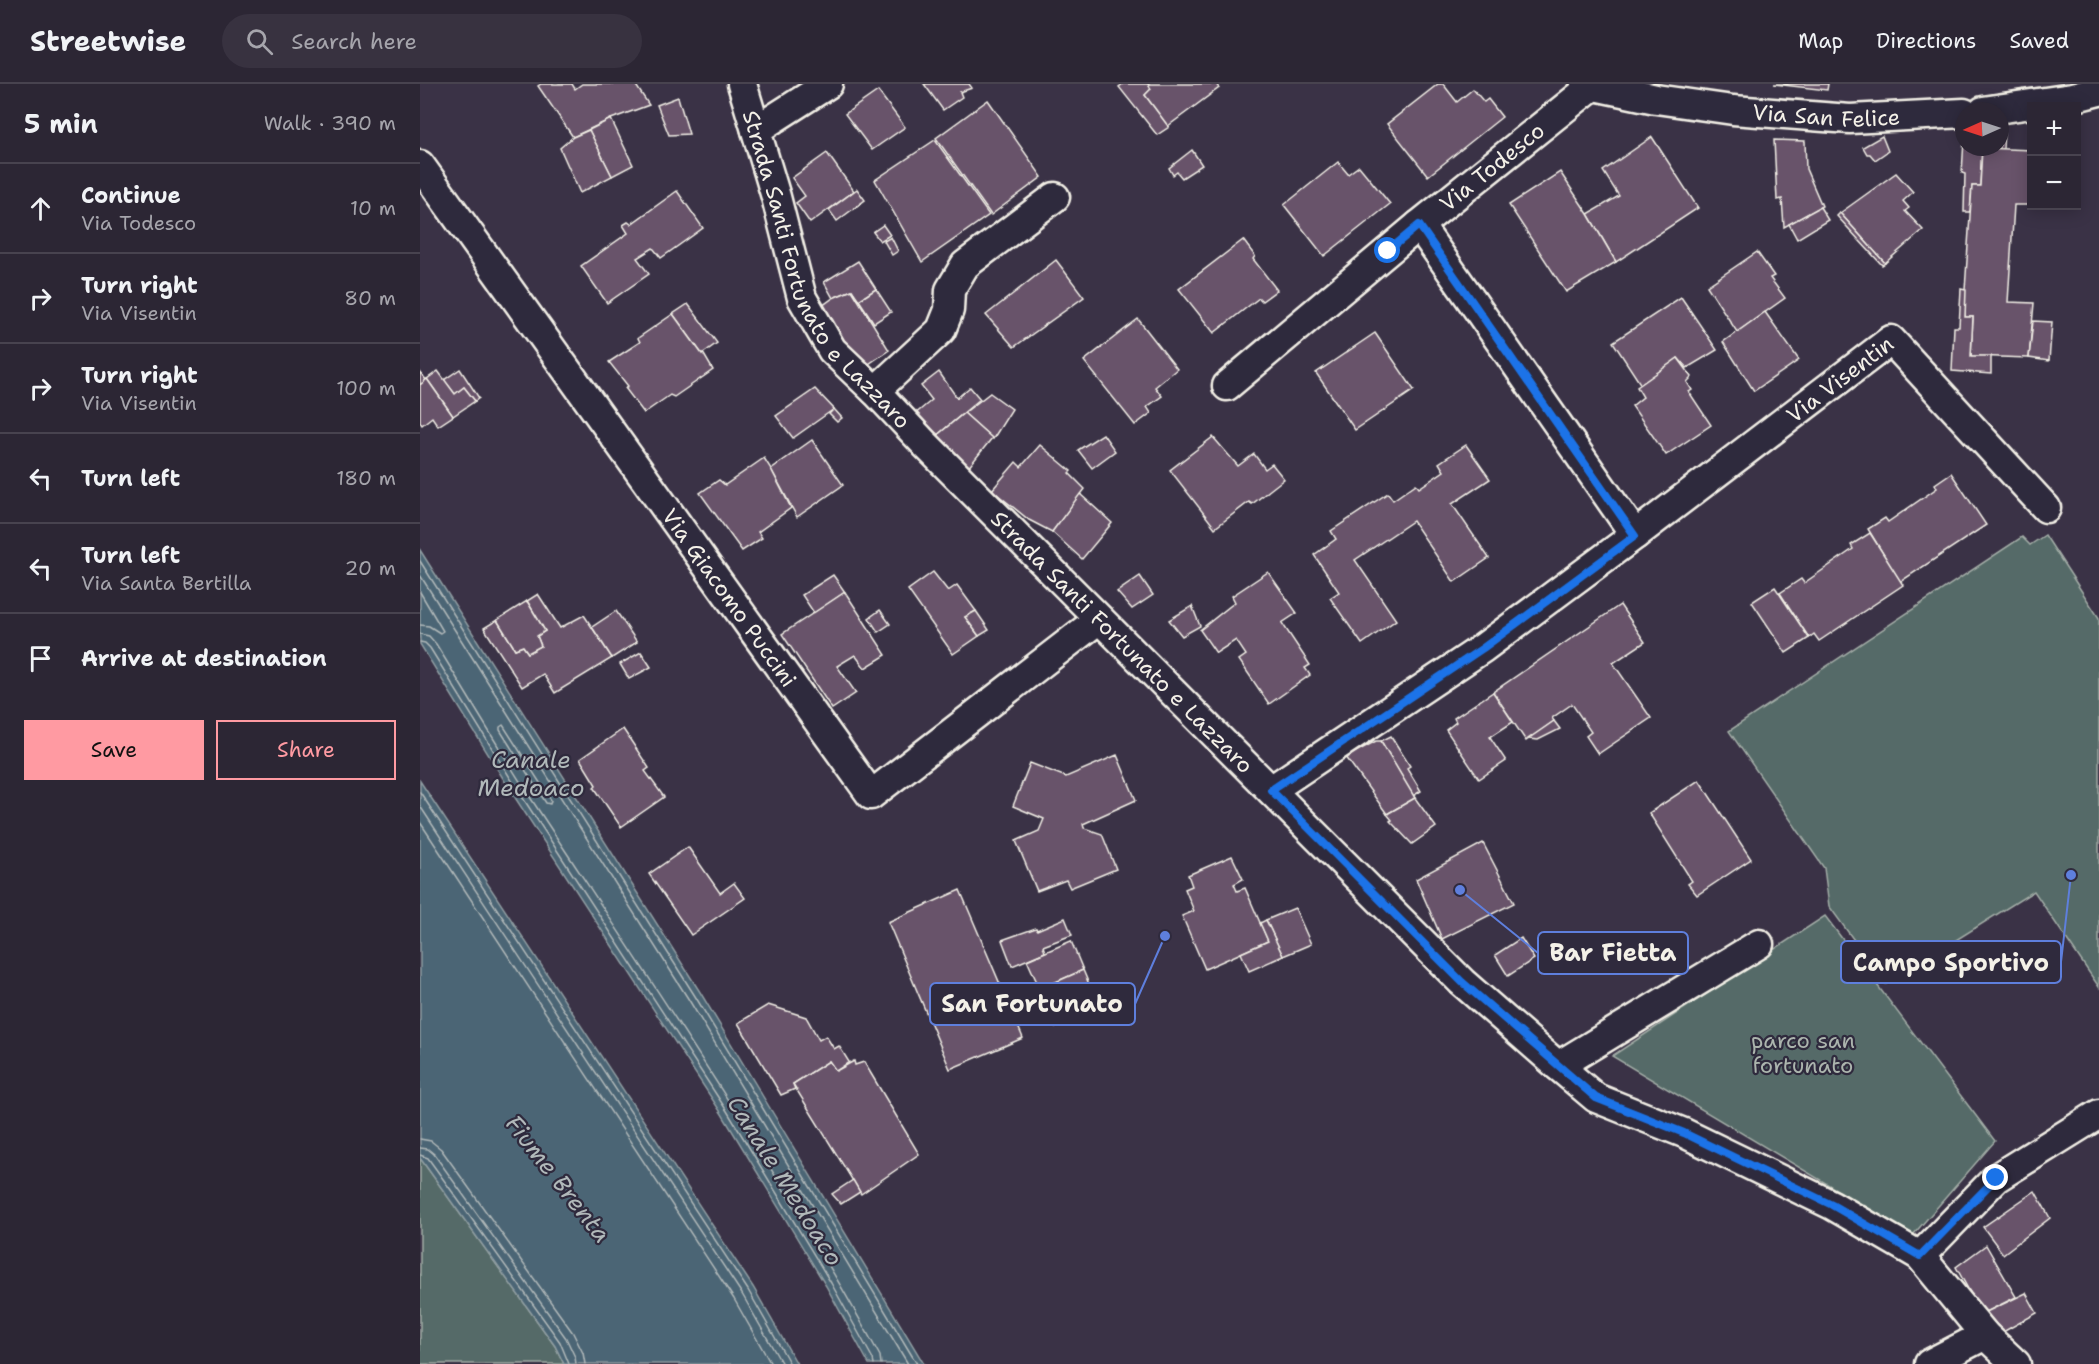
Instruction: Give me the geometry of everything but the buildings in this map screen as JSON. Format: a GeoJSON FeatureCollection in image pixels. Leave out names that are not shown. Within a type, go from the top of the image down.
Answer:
{"type":"FeatureCollection","features":[{"type":"Feature","properties":{"kind":"street","name":"Strada Santi Fortunato e Lazzaro"},"geometry":{"type":"LineString","coordinates":[[742,84],[776,196],[802,298],[832,350],[875,390],[925,444],[1099,619],[1462,982],[1596,1098],[1684,1133],[1832,1205],[1920,1256],[1985,1335],[2016,1364]]}},
{"type":"Feature","properties":{"kind":"street"},"geometry":{"type":"LineString","coordinates":[[756,130],[828,84]]}},
{"type":"Feature","properties":{"kind":"street","name":"Via San Felice"},"geometry":{"type":"LineString","coordinates":[[1588,85],[1733,110],[1850,119],[1955,113]]}},
{"type":"Feature","properties":{"kind":"street","name":"Via Todesco"},"geometry":{"type":"LineString","coordinates":[[1227,386],[1588,85]]}},
{"type":"Feature","properties":{"kind":"street"},"geometry":{"type":"LineString","coordinates":[[2009,107],[2072,98],[2099,91]]}},
{"type":"Feature","properties":{"kind":"street","name":"Via Giacomo Puccini"},"geometry":{"type":"LineString","coordinates":[[420,165],[871,795],[1099,619]]}},
{"type":"Feature","properties":{"kind":"street"},"geometry":{"type":"LineString","coordinates":[[875,390],[941,330],[949,310],[950,290],[965,265],[1055,197]]}},
{"type":"Feature","properties":{"kind":"street"},"geometry":{"type":"LineString","coordinates":[[1419,225],[1635,536]]}},
{"type":"Feature","properties":{"kind":"street","name":"Via Visentin"},"geometry":{"type":"LineString","coordinates":[[1271,790],[1483,648],[1635,536],[1891,340],[2046,508]]}},
{"type":"Feature","properties":{"kind":"street"},"geometry":{"type":"LineString","coordinates":[[1558,1066],[1759,944]]}},
{"type":"Feature","properties":{"kind":"street"},"geometry":{"type":"LineString","coordinates":[[1920,1256],[1996,1178],[2099,1114]]}},
{"type":"Feature","properties":{"kind":"street"},"geometry":{"type":"LineString","coordinates":[[1929,1364],[1985,1335]]}},
{"type":"Feature","properties":{"kind":"green space"},"geometry":{"type":"Polygon","coordinates":[[[2045,535],[2099,618],[2099,987],[2034,891],[1886,984],[1829,906],[1824,868],[1729,731],[2022,537],[2030,545],[2045,535]]]}},
{"type":"Feature","properties":{"kind":"green space","name":"parco san fortunato"},"geometry":{"type":"Polygon","coordinates":[[[1825,916],[1995,1141],[1913,1235],[1612,1056],[1825,916]]]}},
{"type":"Feature","properties":{"kind":"green space"},"geometry":{"type":"Polygon","coordinates":[[[420,1158],[555,1346],[564,1364],[420,1364],[420,1158]]]}},
{"type":"Feature","properties":{"kind":"water","name":"Canale Medoaco"},"geometry":{"type":"Polygon","coordinates":[[[420,550],[700,992],[924,1364],[869,1364],[826,1286],[722,1114],[514,796],[420,644],[420,550]]]}},
{"type":"Feature","properties":{"kind":"water","name":"Fiume Brenta"},"geometry":{"type":"Polygon","coordinates":[[[420,781],[753,1287],[797,1364],[564,1364],[555,1346],[420,1158],[420,781]]]}},
{"type":"Feature","properties":{"kind":"place","name":"Campo Sportivo"},"geometry":{"type":"Point","coordinates":[2071,875]}},
{"type":"Feature","properties":{"kind":"place","name":"Bar Fietta"},"geometry":{"type":"Point","coordinates":[1460,890]}},
{"type":"Feature","properties":{"kind":"place","name":"San Fortunato"},"geometry":{"type":"Point","coordinates":[1165,936]}},
{"type":"Feature","properties":{"kind":"route"},"geometry":{"type":"LineString","coordinates":[[1388,251],[1419,225],[1635,536],[1483,648],[1271,790],[1462,982],[1596,1098],[1684,1133],[1832,1205],[1920,1256],[1996,1178]]}}]}
